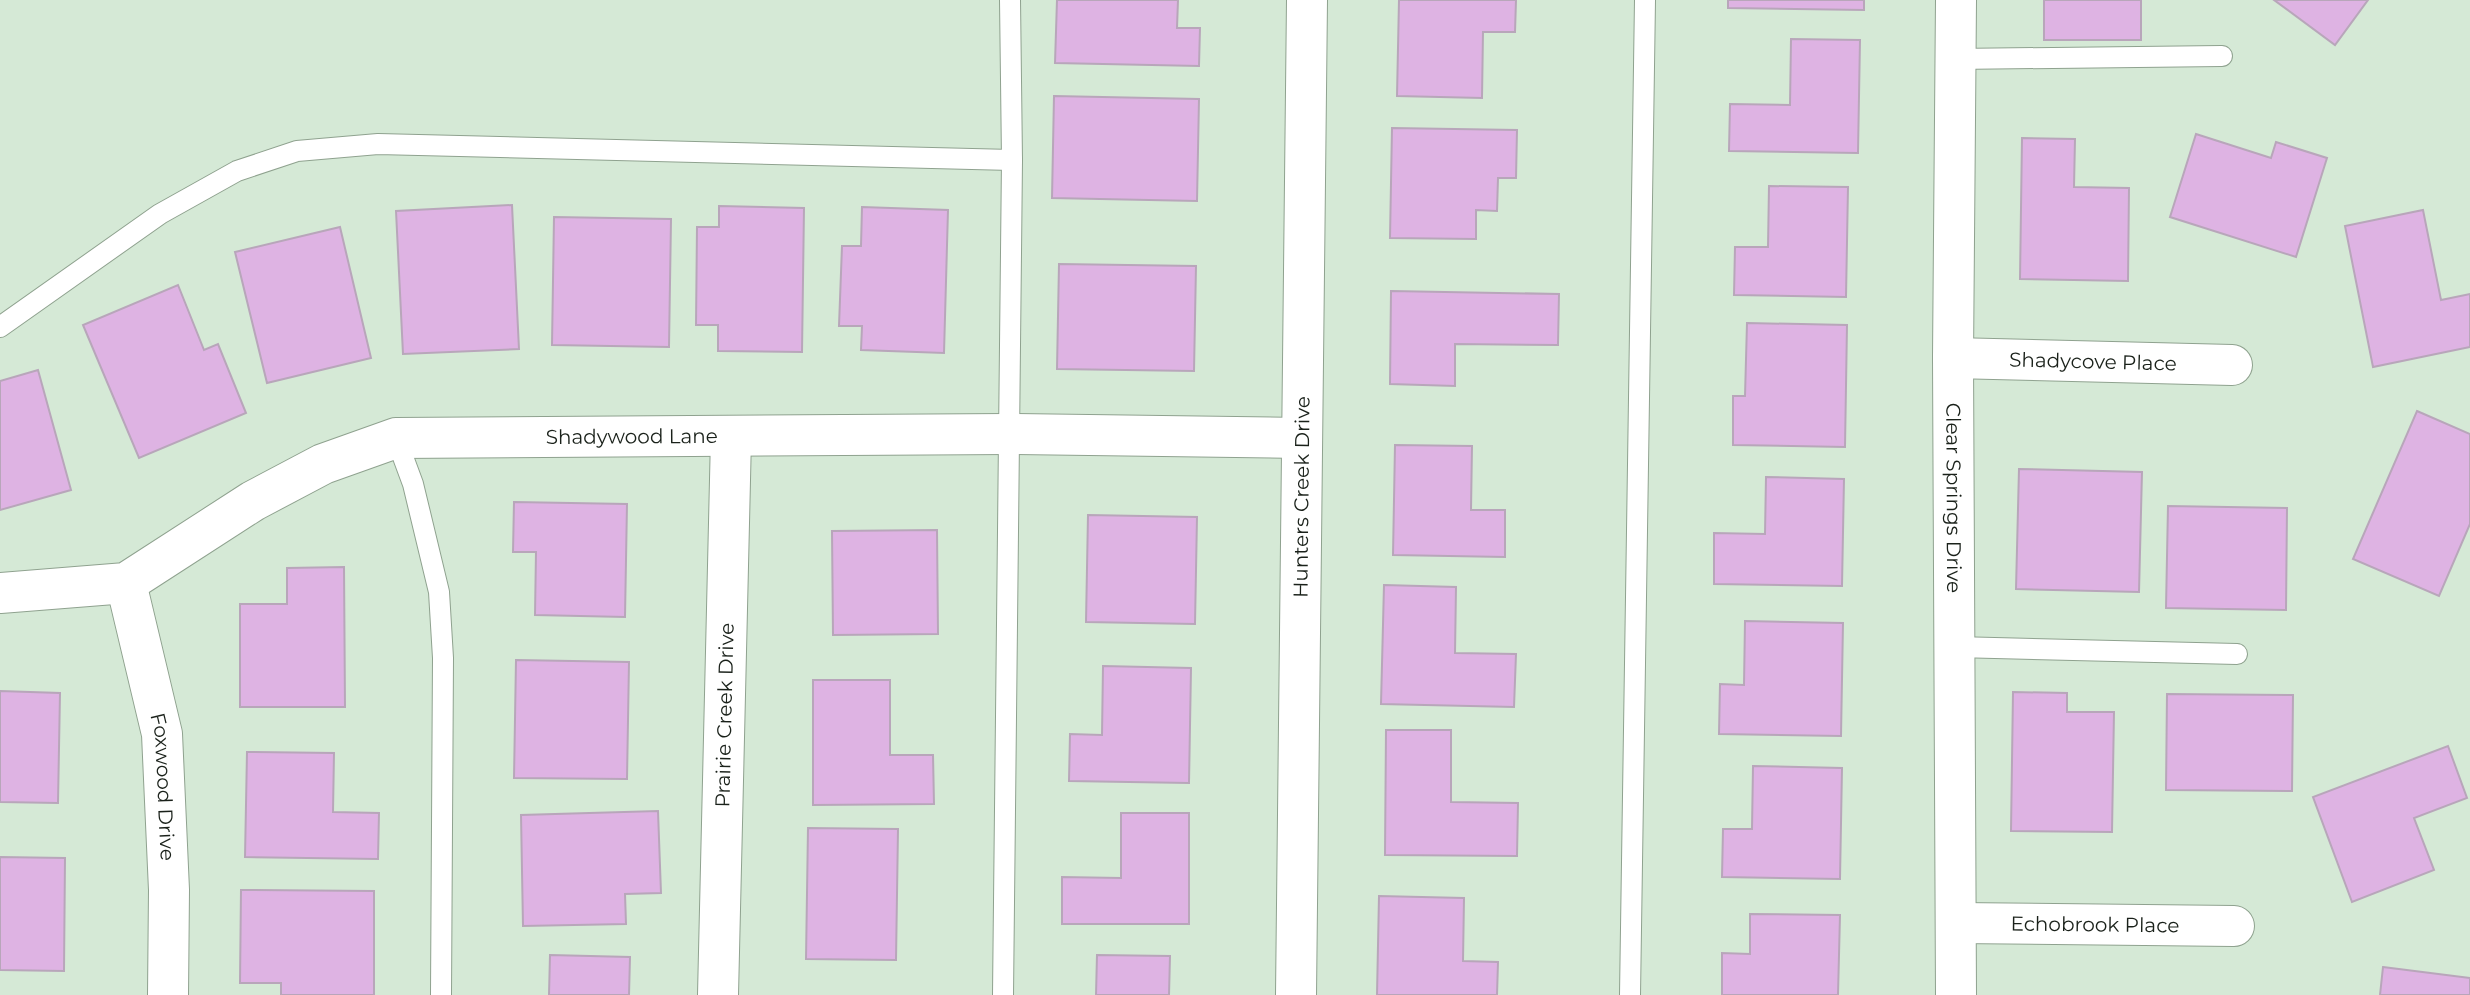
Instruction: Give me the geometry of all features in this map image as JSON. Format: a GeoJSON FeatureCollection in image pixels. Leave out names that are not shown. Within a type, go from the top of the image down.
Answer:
{"type":"FeatureCollection","features":[{"type":"Feature","properties":{"kind":"street","name":"Hunters Creek Drive"},"geometry":{"type":"LineString","coordinates":[[1296,995],[1307,0]]}},
{"type":"Feature","properties":{"kind":"street","name":"Clear Springs Drive"},"geometry":{"type":"LineString","coordinates":[[1956,0],[1953,358],[1956,995]]}},
{"type":"Feature","properties":{"kind":"street","name":"Shadycove Place"},"geometry":{"type":"LineString","coordinates":[[1953,358],[2232,365]]}},
{"type":"Feature","properties":{"kind":"street","name":"Shadywood Lane"},"geometry":{"type":"LineString","coordinates":[[0,593],[126,583],[281,486],[323,464],[396,438],[1009,434],[1300,438]]}},
{"type":"Feature","properties":{"kind":"street","name":"Prairie Creek Drive"},"geometry":{"type":"LineString","coordinates":[[718,995],[731,437]]}},
{"type":"Feature","properties":{"kind":"street","name":"Foxwood Drive"},"geometry":{"type":"LineString","coordinates":[[126,583],[162,734],[169,890],[168,995]]}},
{"type":"Feature","properties":{"kind":"street","name":"Echobrook Place"},"geometry":{"type":"LineString","coordinates":[[1957,923],[2234,926]]}},
{"type":"Feature","properties":{"kind":"lane"},"geometry":{"type":"LineString","coordinates":[[1003,995],[1012,160],[1010,0]]}},
{"type":"Feature","properties":{"kind":"lane"},"geometry":{"type":"LineString","coordinates":[[1630,995],[1645,0]]}},
{"type":"Feature","properties":{"kind":"lane"},"geometry":{"type":"LineString","coordinates":[[1955,59],[2222,56]]}},
{"type":"Feature","properties":{"kind":"lane"},"geometry":{"type":"LineString","coordinates":[[0,327],[194,193],[237,171],[297,151],[378,144],[1012,160]]}},
{"type":"Feature","properties":{"kind":"lane"},"geometry":{"type":"LineString","coordinates":[[396,438],[413,484],[439,592],[443,658],[441,995]]}},
{"type":"Feature","properties":{"kind":"lane"},"geometry":{"type":"LineString","coordinates":[[1955,647],[2237,654]]}},
{"type":"Feature","properties":{"kind":"building"},"geometry":{"type":"Polygon","coordinates":[[[1057,0],[1178,0],[1177,28],[1200,28],[1199,66],[1055,63],[1057,0]]]}},
{"type":"Feature","properties":{"kind":"building"},"geometry":{"type":"Polygon","coordinates":[[[1399,0],[1516,0],[1515,32],[1483,32],[1482,98],[1397,96],[1399,0]]]}},
{"type":"Feature","properties":{"kind":"building"},"geometry":{"type":"Polygon","coordinates":[[[1728,0],[1864,0],[1864,10],[1728,8],[1728,0]]]}},
{"type":"Feature","properties":{"kind":"building"},"geometry":{"type":"Polygon","coordinates":[[[2044,0],[2141,0],[2141,40],[2044,40],[2044,0]]]}},
{"type":"Feature","properties":{"kind":"building"},"geometry":{"type":"Polygon","coordinates":[[[2274,0],[2368,0],[2335,45],[2274,0]]]}},
{"type":"Feature","properties":{"kind":"building"},"geometry":{"type":"Polygon","coordinates":[[[1791,39],[1860,40],[1858,153],[1729,151],[1730,104],[1790,105],[1791,39]]]}},
{"type":"Feature","properties":{"kind":"building"},"geometry":{"type":"Polygon","coordinates":[[[1054,96],[1199,99],[1197,201],[1052,198],[1054,96]]]}},
{"type":"Feature","properties":{"kind":"building"},"geometry":{"type":"Polygon","coordinates":[[[1392,128],[1517,130],[1516,178],[1498,178],[1497,211],[1476,210],[1476,239],[1390,238],[1392,128]]]}},
{"type":"Feature","properties":{"kind":"building"},"geometry":{"type":"Polygon","coordinates":[[[2196,134],[2271,158],[2276,142],[2327,158],[2296,257],[2170,217],[2196,134]]]}},
{"type":"Feature","properties":{"kind":"building"},"geometry":{"type":"Polygon","coordinates":[[[2022,138],[2075,139],[2074,187],[2129,188],[2128,281],[2020,279],[2022,138]]]}},
{"type":"Feature","properties":{"kind":"building"},"geometry":{"type":"Polygon","coordinates":[[[1769,186],[1848,187],[1846,297],[1734,295],[1735,247],[1768,247],[1769,186]]]}},
{"type":"Feature","properties":{"kind":"building"},"geometry":{"type":"Polygon","coordinates":[[[512,205],[519,349],[403,354],[396,211],[512,205]]]}},
{"type":"Feature","properties":{"kind":"building"},"geometry":{"type":"Polygon","coordinates":[[[719,206],[804,208],[802,352],[718,351],[718,325],[696,325],[697,227],[719,227],[719,206]]]}},
{"type":"Feature","properties":{"kind":"building"},"geometry":{"type":"Polygon","coordinates":[[[862,207],[948,210],[944,353],[861,350],[862,326],[839,326],[842,246],[861,246],[862,207]]]}},
{"type":"Feature","properties":{"kind":"building"},"geometry":{"type":"Polygon","coordinates":[[[2423,210],[2441,300],[2470,294],[2470,347],[2373,367],[2345,226],[2423,210]]]}},
{"type":"Feature","properties":{"kind":"building"},"geometry":{"type":"Polygon","coordinates":[[[554,217],[671,219],[669,347],[552,345],[554,217]]]}},
{"type":"Feature","properties":{"kind":"building"},"geometry":{"type":"Polygon","coordinates":[[[340,227],[371,358],[267,383],[235,252],[340,227]]]}},
{"type":"Feature","properties":{"kind":"building"},"geometry":{"type":"Polygon","coordinates":[[[1059,264],[1196,266],[1194,371],[1057,369],[1059,264]]]}},
{"type":"Feature","properties":{"kind":"building"},"geometry":{"type":"Polygon","coordinates":[[[178,285],[204,350],[218,344],[246,413],[139,458],[83,325],[178,285]]]}},
{"type":"Feature","properties":{"kind":"building"},"geometry":{"type":"Polygon","coordinates":[[[1391,291],[1559,294],[1558,345],[1455,344],[1455,386],[1390,384],[1391,291]]]}},
{"type":"Feature","properties":{"kind":"building"},"geometry":{"type":"Polygon","coordinates":[[[1747,323],[1847,325],[1845,447],[1733,445],[1733,396],[1745,396],[1747,323]]]}},
{"type":"Feature","properties":{"kind":"building"},"geometry":{"type":"Polygon","coordinates":[[[38,370],[71,490],[0,510],[0,381],[38,370]]]}},
{"type":"Feature","properties":{"kind":"building"},"geometry":{"type":"Polygon","coordinates":[[[2417,411],[2470,434],[2470,524],[2439,596],[2353,559],[2417,411]]]}},
{"type":"Feature","properties":{"kind":"building"},"geometry":{"type":"Polygon","coordinates":[[[1395,445],[1472,446],[1471,510],[1505,510],[1505,557],[1393,555],[1395,445]]]}},
{"type":"Feature","properties":{"kind":"building"},"geometry":{"type":"Polygon","coordinates":[[[2019,469],[2142,472],[2139,592],[2016,589],[2019,469]]]}},
{"type":"Feature","properties":{"kind":"building"},"geometry":{"type":"Polygon","coordinates":[[[1766,477],[1844,479],[1842,586],[1714,584],[1714,533],[1765,534],[1766,477]]]}},
{"type":"Feature","properties":{"kind":"building"},"geometry":{"type":"Polygon","coordinates":[[[514,502],[627,504],[625,617],[535,615],[536,552],[513,552],[514,502]]]}},
{"type":"Feature","properties":{"kind":"building"},"geometry":{"type":"Polygon","coordinates":[[[2168,506],[2287,508],[2286,610],[2166,608],[2168,506]]]}},
{"type":"Feature","properties":{"kind":"building"},"geometry":{"type":"Polygon","coordinates":[[[1088,515],[1197,517],[1195,624],[1086,622],[1088,515]]]}},
{"type":"Feature","properties":{"kind":"building"},"geometry":{"type":"Polygon","coordinates":[[[937,530],[938,634],[833,635],[832,531],[937,530]]]}},
{"type":"Feature","properties":{"kind":"building"},"geometry":{"type":"Polygon","coordinates":[[[344,567],[345,707],[240,707],[240,604],[287,604],[287,568],[344,567]]]}},
{"type":"Feature","properties":{"kind":"building"},"geometry":{"type":"Polygon","coordinates":[[[1384,585],[1456,587],[1455,653],[1516,654],[1514,707],[1381,704],[1384,585]]]}},
{"type":"Feature","properties":{"kind":"building"},"geometry":{"type":"Polygon","coordinates":[[[1745,621],[1843,623],[1841,736],[1719,734],[1720,684],[1744,685],[1745,621]]]}},
{"type":"Feature","properties":{"kind":"building"},"geometry":{"type":"Polygon","coordinates":[[[516,660],[629,662],[627,779],[514,778],[516,660]]]}},
{"type":"Feature","properties":{"kind":"building"},"geometry":{"type":"Polygon","coordinates":[[[1103,666],[1191,668],[1189,783],[1069,781],[1070,734],[1102,735],[1103,666]]]}},
{"type":"Feature","properties":{"kind":"building"},"geometry":{"type":"Polygon","coordinates":[[[813,680],[890,680],[890,755],[933,755],[934,804],[813,805],[813,680]]]}},
{"type":"Feature","properties":{"kind":"building"},"geometry":{"type":"Polygon","coordinates":[[[0,691],[60,693],[58,803],[0,802],[0,691]]]}},
{"type":"Feature","properties":{"kind":"building"},"geometry":{"type":"Polygon","coordinates":[[[2013,692],[2067,693],[2067,712],[2114,712],[2112,832],[2011,831],[2013,692]]]}},
{"type":"Feature","properties":{"kind":"building"},"geometry":{"type":"Polygon","coordinates":[[[2167,694],[2293,695],[2292,791],[2166,790],[2167,694]]]}},
{"type":"Feature","properties":{"kind":"building"},"geometry":{"type":"Polygon","coordinates":[[[1386,730],[1451,730],[1451,802],[1518,803],[1517,856],[1385,855],[1386,730]]]}},
{"type":"Feature","properties":{"kind":"building"},"geometry":{"type":"Polygon","coordinates":[[[2448,746],[2467,798],[2414,818],[2434,870],[2352,902],[2313,797],[2448,746]]]}},
{"type":"Feature","properties":{"kind":"building"},"geometry":{"type":"Polygon","coordinates":[[[247,752],[334,753],[333,812],[379,813],[378,859],[245,857],[247,752]]]}},
{"type":"Feature","properties":{"kind":"building"},"geometry":{"type":"Polygon","coordinates":[[[1753,766],[1842,768],[1840,879],[1722,877],[1723,829],[1752,829],[1753,766]]]}},
{"type":"Feature","properties":{"kind":"building"},"geometry":{"type":"Polygon","coordinates":[[[658,811],[661,893],[625,894],[626,924],[523,926],[521,815],[658,811]]]}},
{"type":"Feature","properties":{"kind":"building"},"geometry":{"type":"Polygon","coordinates":[[[1121,813],[1189,813],[1189,924],[1062,924],[1062,877],[1121,878],[1121,813]]]}},
{"type":"Feature","properties":{"kind":"building"},"geometry":{"type":"Polygon","coordinates":[[[808,828],[898,829],[896,960],[806,959],[808,828]]]}},
{"type":"Feature","properties":{"kind":"building"},"geometry":{"type":"Polygon","coordinates":[[[0,857],[65,858],[64,971],[0,970],[0,857]]]}},
{"type":"Feature","properties":{"kind":"building"},"geometry":{"type":"Polygon","coordinates":[[[241,890],[374,891],[374,995],[281,995],[281,983],[240,983],[241,890]]]}},
{"type":"Feature","properties":{"kind":"building"},"geometry":{"type":"Polygon","coordinates":[[[1379,896],[1464,898],[1463,961],[1498,962],[1497,995],[1377,995],[1379,896]]]}},
{"type":"Feature","properties":{"kind":"building"},"geometry":{"type":"Polygon","coordinates":[[[1750,914],[1840,915],[1838,995],[1722,995],[1722,953],[1750,954],[1750,914]]]}},
{"type":"Feature","properties":{"kind":"building"},"geometry":{"type":"Polygon","coordinates":[[[550,955],[630,957],[629,995],[549,995],[550,955]]]}},
{"type":"Feature","properties":{"kind":"building"},"geometry":{"type":"Polygon","coordinates":[[[1097,955],[1170,956],[1169,995],[1096,995],[1097,955]]]}},
{"type":"Feature","properties":{"kind":"building"},"geometry":{"type":"Polygon","coordinates":[[[2383,967],[2470,978],[2470,995],[2380,995],[2383,967]]]}}]}
